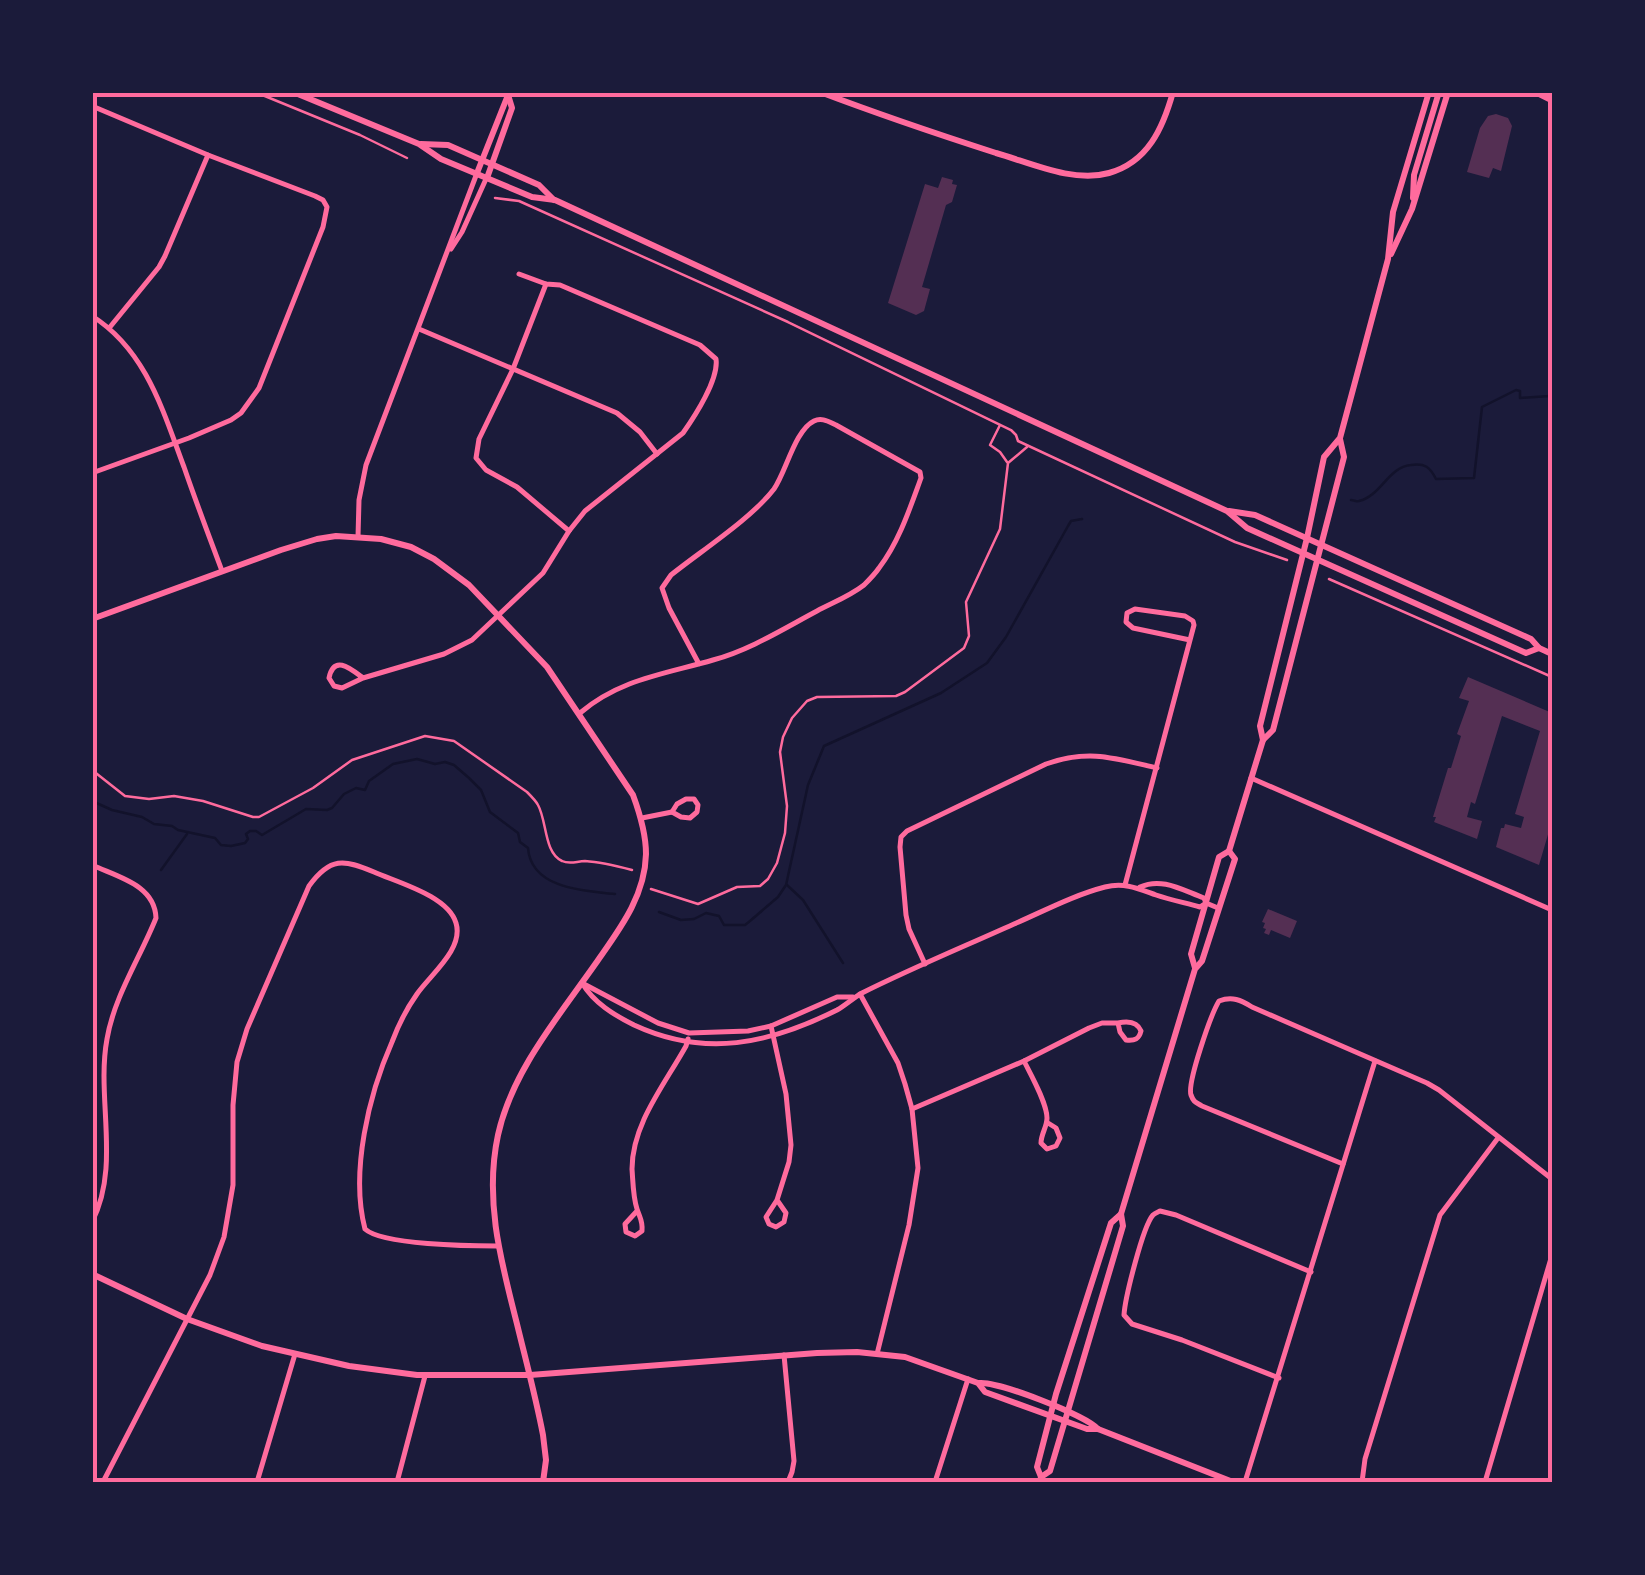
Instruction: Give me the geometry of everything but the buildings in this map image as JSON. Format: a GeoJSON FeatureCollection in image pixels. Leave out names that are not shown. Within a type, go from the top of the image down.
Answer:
{"type":"FeatureCollection","features":[{"type":"Feature","properties":{"kind":"main road"},"geometry":{"type":"LineString","coordinates":[[293,92],[419,144],[441,159],[532,197],[555,200],[1228,511],[1255,515],[1531,640],[1552,654]]}},
{"type":"Feature","properties":{"kind":"main road"},"geometry":{"type":"LineString","coordinates":[[820,92],[943,136],[1082,176],[1111,172],[1143,154],[1161,129],[1174,92]]}},
{"type":"Feature","properties":{"kind":"main road"},"geometry":{"type":"LineString","coordinates":[[1263,740],[1260,726],[1324,456],[1340,438],[1388,259],[1393,212],[1430,92]]}},
{"type":"Feature","properties":{"kind":"main road"},"geometry":{"type":"LineString","coordinates":[[1412,209],[1414,174],[1438,92]]}},
{"type":"Feature","properties":{"kind":"main road"},"geometry":{"type":"LineString","coordinates":[[1388,259],[1412,209],[1448,92]]}},
{"type":"Feature","properties":{"kind":"main road"},"geometry":{"type":"LineString","coordinates":[[477,173],[508,94]]}},
{"type":"Feature","properties":{"kind":"main road"},"geometry":{"type":"LineString","coordinates":[[487,178],[512,108],[508,94]]}},
{"type":"Feature","properties":{"kind":"main road"},"geometry":{"type":"LineString","coordinates":[[419,144],[448,145],[539,185],[555,200]]}},
{"type":"Feature","properties":{"kind":"main road"},"geometry":{"type":"LineString","coordinates":[[1195,969],[1191,954],[1220,856],[1229,851],[1263,740],[1273,730],[1344,457],[1340,438]]}},
{"type":"Feature","properties":{"kind":"main road"},"geometry":{"type":"LineString","coordinates":[[1228,511],[1247,528],[1526,653],[1538,648]]}},
{"type":"Feature","properties":{"kind":"main road"},"geometry":{"type":"LineString","coordinates":[[92,619],[316,539],[358,537],[411,547],[470,585],[547,667],[633,794],[642,818],[646,851],[638,896],[511,1094],[492,1172],[497,1246],[543,1436],[544,1482]]}},
{"type":"Feature","properties":{"kind":"main road"},"geometry":{"type":"LineString","coordinates":[[1121,1214],[1123,1226],[1069,1412],[1050,1471],[1040,1480],[1037,1467],[1050,1415],[1112,1224],[1121,1214],[1195,969],[1202,961],[1220,908],[1234,862],[1229,851]]}},
{"type":"Feature","properties":{"kind":"main road"},"geometry":{"type":"LineString","coordinates":[[92,1274],[187,1319],[246,1341],[348,1366],[425,1376],[530,1375],[817,1352],[877,1354],[904,1358],[978,1383],[990,1382],[1092,1422],[1098,1429]]}},
{"type":"Feature","properties":{"kind":"main road"},"geometry":{"type":"LineString","coordinates":[[978,1383],[986,1392],[1098,1429],[1233,1482]]}},
{"type":"Feature","properties":{"kind":"street"},"geometry":{"type":"LineString","coordinates":[[1534,92],[1552,96]]}},
{"type":"Feature","properties":{"kind":"street"},"geometry":{"type":"LineString","coordinates":[[92,106],[316,196],[328,208],[259,388],[249,404],[230,420],[92,472]]}},
{"type":"Feature","properties":{"kind":"street"},"geometry":{"type":"LineString","coordinates":[[110,326],[159,267],[208,155]]}},
{"type":"Feature","properties":{"kind":"street"},"geometry":{"type":"LineString","coordinates":[[358,537],[359,500],[366,466],[477,173]]}},
{"type":"Feature","properties":{"kind":"street"},"geometry":{"type":"LineString","coordinates":[[449,252],[487,178]]}},
{"type":"Feature","properties":{"kind":"street"},"geometry":{"type":"LineString","coordinates":[[363,678],[340,664],[332,669],[329,678],[334,686],[342,688],[472,640],[543,573],[568,531],[602,496],[684,433],[718,368],[716,358],[700,346],[560,285],[519,274]]}},
{"type":"Feature","properties":{"kind":"street"},"geometry":{"type":"LineString","coordinates":[[546,284],[513,370],[479,439],[476,458],[486,470],[517,488],[568,531]]}},
{"type":"Feature","properties":{"kind":"street"},"geometry":{"type":"LineString","coordinates":[[92,316],[122,338],[145,370],[222,571]]}},
{"type":"Feature","properties":{"kind":"street"},"geometry":{"type":"LineString","coordinates":[[419,329],[617,414],[640,432],[657,454]]}},
{"type":"Feature","properties":{"kind":"street"},"geometry":{"type":"LineString","coordinates":[[580,712],[630,682],[699,664],[754,644],[862,586],[881,566],[898,536],[921,478],[917,468],[824,420],[808,426],[771,494],[671,574],[662,588],[668,608],[699,664]]}},
{"type":"Feature","properties":{"kind":"street"},"geometry":{"type":"LineString","coordinates":[[1125,885],[1194,625],[1186,616],[1135,609],[1127,614],[1126,622],[1132,628],[1190,640]]}},
{"type":"Feature","properties":{"kind":"street"},"geometry":{"type":"LineString","coordinates":[[925,964],[906,915],[900,847],[906,832],[1066,757],[1085,754],[1157,768]]}},
{"type":"Feature","properties":{"kind":"street"},"geometry":{"type":"LineString","coordinates":[[1250,778],[1552,910]]}},
{"type":"Feature","properties":{"kind":"street"},"geometry":{"type":"LineString","coordinates":[[642,818],[672,812],[690,818],[698,805],[694,799],[686,798],[672,812]]}},
{"type":"Feature","properties":{"kind":"street"},"geometry":{"type":"LineString","coordinates":[[103,1482],[210,1275],[229,1215],[234,1078],[242,1045],[309,886],[334,862],[355,864],[436,899],[449,908],[458,935],[414,999],[392,1040],[376,1084],[364,1141],[360,1191],[365,1229],[379,1237],[497,1246]]}},
{"type":"Feature","properties":{"kind":"street"},"geometry":{"type":"LineString","coordinates":[[92,866],[144,890],[156,906],[156,918],[112,1018],[106,1041],[104,1181],[92,1222]]}},
{"type":"Feature","properties":{"kind":"street"},"geometry":{"type":"LineString","coordinates":[[1140,887],[1164,883],[1220,908]]}},
{"type":"Feature","properties":{"kind":"street"},"geometry":{"type":"LineString","coordinates":[[582,983],[591,997],[621,1018],[658,1036],[721,1045],[756,1042],[816,1020],[925,964],[1108,886],[1140,887],[1200,907],[1206,903]]}},
{"type":"Feature","properties":{"kind":"street"},"geometry":{"type":"LineString","coordinates":[[582,983],[658,1023],[688,1033],[772,1026],[837,997],[858,996]]}},
{"type":"Feature","properties":{"kind":"street"},"geometry":{"type":"LineString","coordinates":[[858,996],[898,1063],[912,1109],[918,1168],[877,1354]]}},
{"type":"Feature","properties":{"kind":"street"},"geometry":{"type":"LineString","coordinates":[[1343,1164],[1197,1104],[1190,1090],[1219,1001],[1244,1001],[1439,1090],[1552,1180]]}},
{"type":"Feature","properties":{"kind":"street"},"geometry":{"type":"LineString","coordinates":[[912,1109],[1089,1028],[1128,1021],[1142,1031],[1140,1037],[1126,1040],[1118,1023]]}},
{"type":"Feature","properties":{"kind":"street"},"geometry":{"type":"LineString","coordinates":[[772,1026],[791,1127],[788,1162],[778,1200],[766,1217],[776,1227],[784,1222],[786,1213],[778,1200]]}},
{"type":"Feature","properties":{"kind":"street"},"geometry":{"type":"LineString","coordinates":[[637,1210],[625,1224],[626,1232],[635,1236],[642,1232],[643,1220],[637,1210],[632,1163],[636,1146],[644,1120],[687,1042],[688,1033]]}},
{"type":"Feature","properties":{"kind":"street"},"geometry":{"type":"LineString","coordinates":[[1024,1061],[1048,1122],[1060,1138],[1056,1146],[1048,1149],[1040,1137],[1048,1122]]}},
{"type":"Feature","properties":{"kind":"street"},"geometry":{"type":"LineString","coordinates":[[1245,1482],[1375,1061]]}},
{"type":"Feature","properties":{"kind":"street"},"geometry":{"type":"LineString","coordinates":[[1362,1482],[1365,1459],[1440,1215],[1498,1138]]}},
{"type":"Feature","properties":{"kind":"street"},"geometry":{"type":"LineString","coordinates":[[1279,1378],[1132,1324],[1124,1315],[1125,1297],[1147,1227],[1153,1214],[1160,1211],[1311,1272]]}},
{"type":"Feature","properties":{"kind":"street"},"geometry":{"type":"LineString","coordinates":[[1486,1482],[1552,1255]]}},
{"type":"Feature","properties":{"kind":"street"},"geometry":{"type":"LineString","coordinates":[[257,1482],[296,1354]]}},
{"type":"Feature","properties":{"kind":"street"},"geometry":{"type":"LineString","coordinates":[[784,1355],[794,1460],[788,1482]]}},
{"type":"Feature","properties":{"kind":"street"},"geometry":{"type":"LineString","coordinates":[[397,1482],[425,1376]]}},
{"type":"Feature","properties":{"kind":"street"},"geometry":{"type":"LineString","coordinates":[[935,1482],[968,1379]]}},
{"type":"Feature","properties":{"kind":"path"},"geometry":{"type":"LineString","coordinates":[[256,92],[408,158]]}},
{"type":"Feature","properties":{"kind":"path"},"geometry":{"type":"LineString","coordinates":[[494,198],[519,201],[788,322],[1001,424],[1028,446],[1235,542],[1288,560]]}},
{"type":"Feature","properties":{"kind":"path"},"geometry":{"type":"LineString","coordinates":[[1001,424],[990,445],[1008,463]]}},
{"type":"Feature","properties":{"kind":"path"},"geometry":{"type":"LineString","coordinates":[[651,889],[698,904],[737,886],[760,886],[768,879],[785,834],[780,752],[782,737],[792,718],[817,697],[896,696],[964,648],[970,636],[966,602],[1000,529],[1008,463],[1028,446]]}},
{"type":"Feature","properties":{"kind":"path"},"geometry":{"type":"LineString","coordinates":[[1328,579],[1552,676]]}},
{"type":"Feature","properties":{"kind":"path"},"geometry":{"type":"LineString","coordinates":[[92,770],[126,796],[149,800],[174,796],[259,817],[313,788],[352,760],[425,736],[439,737],[454,741],[527,792],[537,803],[556,859],[568,864],[580,860],[632,870]]}},
{"type":"Feature","properties":{"kind":"waterway"},"geometry":{"type":"LineString","coordinates":[[1351,500],[1367,498],[1396,471],[1411,465],[1426,467],[1436,479],[1474,478],[1482,407],[1516,390],[1520,391],[1520,398],[1550,396]]}},
{"type":"Feature","properties":{"kind":"waterway"},"geometry":{"type":"LineString","coordinates":[[659,912],[681,920],[706,913],[719,916],[724,925],[745,925],[778,897],[786,885],[808,785],[824,746],[941,693],[987,663],[1006,637],[1071,521],[1082,519]]}},
{"type":"Feature","properties":{"kind":"waterway"},"geometry":{"type":"LineString","coordinates":[[92,801],[231,846],[245,843],[250,831],[262,835],[306,809],[332,808],[344,794],[356,788],[365,790],[369,781],[393,764],[417,759],[435,764],[445,762],[454,765],[481,790],[490,812],[518,833],[531,862],[549,880],[615,894]]}},
{"type":"Feature","properties":{"kind":"waterway"},"geometry":{"type":"LineString","coordinates":[[161,870],[187,834]]}},
{"type":"Feature","properties":{"kind":"waterway"},"geometry":{"type":"LineString","coordinates":[[787,885],[803,900],[843,963]]}}]}
